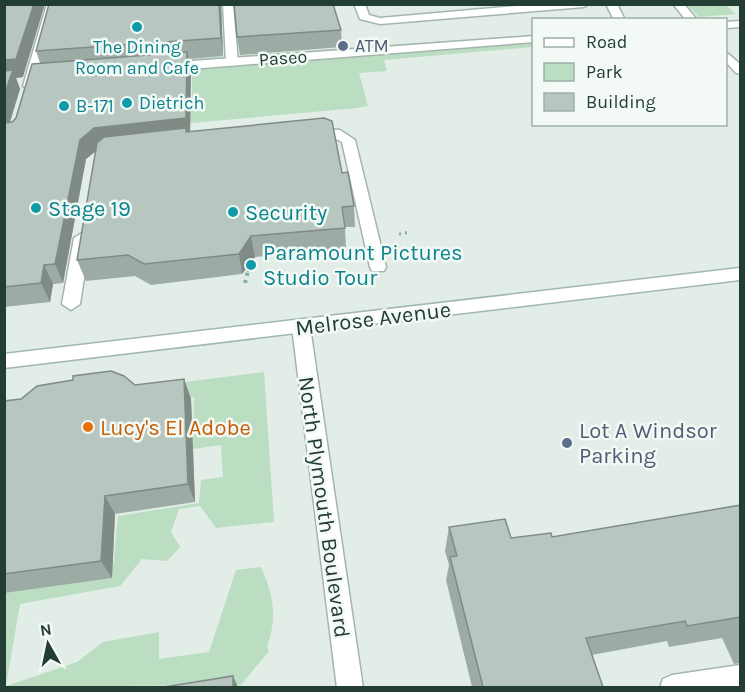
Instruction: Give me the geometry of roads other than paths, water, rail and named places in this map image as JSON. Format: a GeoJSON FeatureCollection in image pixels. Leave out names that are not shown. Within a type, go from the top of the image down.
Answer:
{"type":"FeatureCollection","features":[{"type":"Feature","properties":{"kind":"street"},"geometry":{"type":"LineString","coordinates":[[24,103],[34,78],[52,4]]}},
{"type":"Feature","properties":{"kind":"street"},"geometry":{"type":"LineString","coordinates":[[228,4],[232,62]]}},
{"type":"Feature","properties":{"kind":"street"},"geometry":{"type":"LineString","coordinates":[[359,4],[364,17],[380,21],[584,4]]}},
{"type":"Feature","properties":{"kind":"street"},"geometry":{"type":"LineString","coordinates":[[611,4],[619,18]]}},
{"type":"Feature","properties":{"kind":"street"},"geometry":{"type":"LineString","coordinates":[[678,4],[690,18]]}},
{"type":"Feature","properties":{"kind":"street","name":"Paseo"},"geometry":{"type":"LineString","coordinates":[[150,68],[532,39]]}},
{"type":"Feature","properties":{"kind":"street"},"geometry":{"type":"LineString","coordinates":[[727,56],[741,70]]}},
{"type":"Feature","properties":{"kind":"street"},"geometry":{"type":"LineString","coordinates":[[13,83],[34,78]]}},
{"type":"Feature","properties":{"kind":"street"},"geometry":{"type":"LineString","coordinates":[[298,133],[335,133],[348,140],[378,267]]}},
{"type":"Feature","properties":{"kind":"street"},"geometry":{"type":"LineString","coordinates":[[71,304],[84,228]]}},
{"type":"Feature","properties":{"kind":"street","name":"Melrose Avenue"},"geometry":{"type":"LineString","coordinates":[[4,361],[741,274]]}},
{"type":"Feature","properties":{"kind":"street","name":"North Plymouth Boulevard"},"geometry":{"type":"LineString","coordinates":[[301,327],[350,687]]}},
{"type":"Feature","properties":{"kind":"street"},"geometry":{"type":"LineString","coordinates":[[672,687],[741,678]]}},
{"type":"Feature","properties":{"kind":"place","name":"The Dining Room and Cafe"},"geometry":{"type":"Point","coordinates":[137,27]}},
{"type":"Feature","properties":{"kind":"place","name":"ATM"},"geometry":{"type":"Point","coordinates":[343,46]}},
{"type":"Feature","properties":{"kind":"place","name":"Dietrich"},"geometry":{"type":"Point","coordinates":[127,103]}},
{"type":"Feature","properties":{"kind":"place","name":"B-171"},"geometry":{"type":"Point","coordinates":[64,106]}},
{"type":"Feature","properties":{"kind":"place","name":"Stage 19"},"geometry":{"type":"Point","coordinates":[36,208]}},
{"type":"Feature","properties":{"kind":"place","name":"Security"},"geometry":{"type":"Point","coordinates":[233,212]}},
{"type":"Feature","properties":{"kind":"place","name":"Paramount Pictures Studio Tour"},"geometry":{"type":"Point","coordinates":[251,265]}},
{"type":"Feature","properties":{"kind":"place","name":"Lucy's El Adobe"},"geometry":{"type":"Point","coordinates":[88,427]}},
{"type":"Feature","properties":{"kind":"place","name":"Lot A Windsor Parking"},"geometry":{"type":"Point","coordinates":[567,443]}}]}
